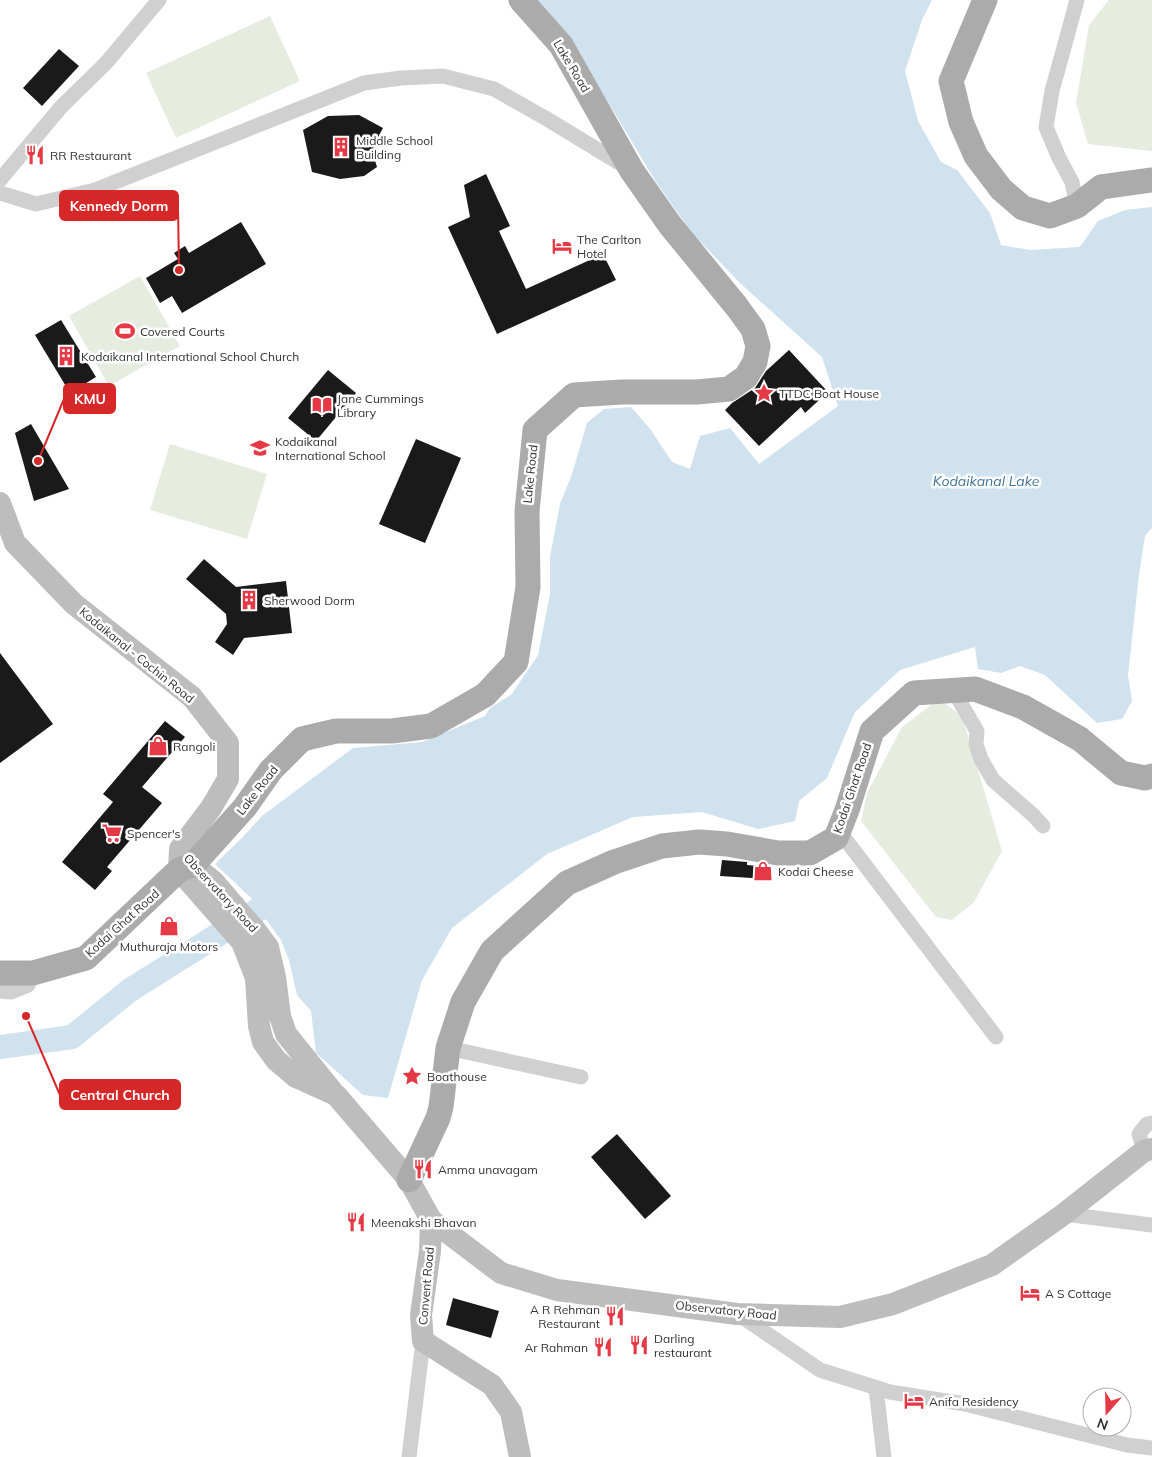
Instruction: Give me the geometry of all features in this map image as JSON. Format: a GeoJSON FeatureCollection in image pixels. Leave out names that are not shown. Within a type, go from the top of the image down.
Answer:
{"type":"FeatureCollection","features":[{"type":"Feature","properties":{"kind":"main road","name":"Lake Road"},"geometry":{"type":"LineString","coordinates":[[184,861],[245,807],[271,770],[302,739],[336,731],[392,731],[431,726],[485,695],[516,662],[528,588],[526,510],[535,430],[574,395],[729,390],[746,377],[757,354],[757,338],[753,330],[737,307],[670,225],[632,171],[562,45],[521,0]]}},
{"type":"Feature","properties":{"kind":"main road"},"geometry":{"type":"LineString","coordinates":[[985,0],[951,81],[961,122],[976,156],[1001,189],[1023,208],[1050,216],[1077,206],[1101,187],[1152,180]]}},
{"type":"Feature","properties":{"kind":"main road","name":"Kodaikanal - Cochin Road"},"geometry":{"type":"LineString","coordinates":[[0,503],[15,543],[74,604],[192,697],[228,743],[228,779],[184,861]]}},
{"type":"Feature","properties":{"kind":"main road","name":"Kodai Ghat Road"},"geometry":{"type":"LineString","coordinates":[[409,1180],[438,1118],[448,1048],[463,1002],[492,951],[567,882],[614,862],[662,846],[699,842],[727,844],[778,853],[810,852],[836,838],[872,731],[914,694],[974,689],[1023,707],[1080,739],[1121,773],[1145,778],[1152,776]]}},
{"type":"Feature","properties":{"kind":"main road","name":"Observatory Road"},"geometry":{"type":"LineString","coordinates":[[184,861],[249,936],[256,978],[259,1026],[263,1042],[276,1060],[296,1077],[336,1095],[409,1180],[431,1220],[501,1273],[557,1290],[737,1314],[840,1317],[893,1304],[992,1265],[1064,1214],[1148,1150]]}},
{"type":"Feature","properties":{"kind":"main road","name":"Kodai Ghat Road"},"geometry":{"type":"LineString","coordinates":[[0,972],[33,973],[86,958],[184,861]]}},
{"type":"Feature","properties":{"kind":"main road","name":"Convent Road"},"geometry":{"type":"LineString","coordinates":[[431,1220],[430,1251],[421,1315],[423,1340],[492,1385],[511,1412],[520,1457]]}},
{"type":"Feature","properties":{"kind":"street"},"geometry":{"type":"LineString","coordinates":[[0,180],[61,107],[106,63],[159,0]]}},
{"type":"Feature","properties":{"kind":"street"},"geometry":{"type":"LineString","coordinates":[[1077,0],[1052,90],[1046,128],[1072,182],[1077,206]]}},
{"type":"Feature","properties":{"kind":"street"},"geometry":{"type":"LineString","coordinates":[[0,193],[36,204],[95,190],[364,83],[401,78],[443,76],[494,89],[632,171]]}},
{"type":"Feature","properties":{"kind":"street"},"geometry":{"type":"LineString","coordinates":[[953,690],[977,731],[976,744],[993,780],[1043,826]]}},
{"type":"Feature","properties":{"kind":"street"},"geometry":{"type":"LineString","coordinates":[[839,831],[996,1037]]}},
{"type":"Feature","properties":{"kind":"street"},"geometry":{"type":"LineString","coordinates":[[0,991],[11,992],[28,985],[33,973]]}},
{"type":"Feature","properties":{"kind":"street"},"geometry":{"type":"LineString","coordinates":[[448,1048],[581,1077]]}},
{"type":"Feature","properties":{"kind":"street"},"geometry":{"type":"LineString","coordinates":[[1148,1150],[1139,1134],[1147,1124],[1152,1123]]}},
{"type":"Feature","properties":{"kind":"street"},"geometry":{"type":"LineString","coordinates":[[1064,1214],[1152,1226]]}},
{"type":"Feature","properties":{"kind":"street"},"geometry":{"type":"LineString","coordinates":[[737,1314],[820,1370],[890,1392],[965,1404],[1127,1445],[1152,1448]]}},
{"type":"Feature","properties":{"kind":"street"},"geometry":{"type":"LineString","coordinates":[[409,1457],[423,1340]]}},
{"type":"Feature","properties":{"kind":"street"},"geometry":{"type":"LineString","coordinates":[[876,1388],[884,1457]]}},
{"type":"Feature","properties":{"kind":"shaded area"},"geometry":{"type":"Polygon","coordinates":[[[1109,0],[1152,0],[1152,151],[1088,144],[1076,103],[1089,25],[1109,0]]]}},
{"type":"Feature","properties":{"kind":"shaded area"},"geometry":{"type":"Polygon","coordinates":[[[270,16],[300,81],[176,138],[146,73],[270,16]]]}},
{"type":"Feature","properties":{"kind":"shaded area","name":"Covered Courts"},"geometry":{"type":"Polygon","coordinates":[[[140,276],[180,346],[109,386],[69,316],[140,276]]]}},
{"type":"Feature","properties":{"kind":"shaded area"},"geometry":{"type":"Polygon","coordinates":[[[170,444],[267,474],[247,539],[150,510],[170,444]]]}},
{"type":"Feature","properties":{"kind":"shaded area"},"geometry":{"type":"Polygon","coordinates":[[[939,699],[962,716],[1002,851],[974,902],[952,920],[936,917],[861,821],[867,793],[902,727],[939,699]]]}},
{"type":"Feature","properties":{"kind":"water","name":"Kodaikanal Lake"},"geometry":{"type":"Polygon","coordinates":[[[532,0],[932,0],[922,20],[905,71],[918,121],[941,162],[957,170],[990,213],[1001,245],[1030,250],[1080,247],[1098,221],[1125,210],[1152,207],[1152,528],[1145,536],[1139,575],[1128,675],[1132,701],[1122,719],[1097,723],[1045,675],[1020,666],[1001,673],[978,669],[975,647],[900,670],[855,712],[827,778],[799,801],[795,821],[758,829],[702,812],[633,817],[547,854],[452,928],[422,980],[388,1098],[363,1095],[316,1053],[311,1011],[297,995],[289,960],[281,940],[250,897],[215,864],[262,816],[353,748],[422,742],[485,716],[490,708],[511,695],[538,655],[550,594],[550,557],[560,504],[572,474],[587,423],[604,409],[631,407],[651,430],[672,462],[690,469],[700,436],[730,428],[759,464],[838,406],[822,357],[740,283],[692,233],[656,182],[567,39],[532,0]]]}},
{"type":"Feature","properties":{"kind":"building"},"geometry":{"type":"Polygon","coordinates":[[[59,49],[79,66],[42,106],[23,88],[59,49]]]}},
{"type":"Feature","properties":{"kind":"building","name":"Middle School Building"},"geometry":{"type":"Polygon","coordinates":[[[359,115],[383,128],[376,141],[373,154],[377,167],[364,176],[340,179],[312,172],[303,130],[328,116],[359,115]]]}},
{"type":"Feature","properties":{"kind":"building"},"geometry":{"type":"Polygon","coordinates":[[[486,174],[510,226],[499,231],[526,289],[603,254],[616,280],[497,334],[448,227],[470,217],[464,185],[486,174]]]}},
{"type":"Feature","properties":{"kind":"building"},"geometry":{"type":"Polygon","coordinates":[[[241,222],[266,264],[182,313],[172,296],[160,303],[146,278],[178,259],[174,253],[185,246],[189,253],[241,222]]]}},
{"type":"Feature","properties":{"kind":"building","name":"Kodaikanal International School Church"},"geometry":{"type":"Polygon","coordinates":[[[61,320],[96,377],[70,393],[35,335],[61,320]]]}},
{"type":"Feature","properties":{"kind":"building"},"geometry":{"type":"Polygon","coordinates":[[[789,350],[828,392],[805,413],[801,407],[759,446],[725,410],[732,403],[755,388],[766,371],[789,350]]]}},
{"type":"Feature","properties":{"kind":"building","name":"Jane Cummings Library"},"geometry":{"type":"Polygon","coordinates":[[[328,370],[356,393],[316,441],[288,418],[328,370]]]}},
{"type":"Feature","properties":{"kind":"building"},"geometry":{"type":"Polygon","coordinates":[[[31,424],[69,489],[34,501],[15,433],[31,424]]]}},
{"type":"Feature","properties":{"kind":"building"},"geometry":{"type":"Polygon","coordinates":[[[416,439],[461,458],[425,543],[379,524],[416,439]]]}},
{"type":"Feature","properties":{"kind":"building","name":"Sherwood Dorm"},"geometry":{"type":"Polygon","coordinates":[[[204,559],[236,587],[286,581],[292,633],[244,638],[233,655],[215,642],[227,624],[226,614],[186,579],[204,559]]]}},
{"type":"Feature","properties":{"kind":"building"},"geometry":{"type":"Polygon","coordinates":[[[0,653],[53,724],[0,763],[0,653]]]}},
{"type":"Feature","properties":{"kind":"building","name":"Spencer's"},"geometry":{"type":"Polygon","coordinates":[[[165,721],[185,737],[142,787],[162,803],[107,867],[112,871],[95,890],[62,862],[113,802],[103,794],[165,721]]]}},
{"type":"Feature","properties":{"kind":"building"},"geometry":{"type":"Polygon","coordinates":[[[722,860],[747,862],[747,865],[771,867],[770,879],[720,876],[722,860]]]}},
{"type":"Feature","properties":{"kind":"building"},"geometry":{"type":"Polygon","coordinates":[[[617,1134],[671,1196],[645,1219],[591,1157],[617,1134]]]}},
{"type":"Feature","properties":{"kind":"building"},"geometry":{"type":"Polygon","coordinates":[[[453,1298],[499,1311],[491,1338],[446,1325],[453,1298]]]}},
{"type":"Feature","properties":{"kind":"waterway"},"geometry":{"type":"LineString","coordinates":[[0,1047],[72,1037],[130,990],[285,893]]}},
{"type":"Feature","properties":{"kind":"place","name":"Middle School Building"},"geometry":{"type":"Point","coordinates":[341,147]}},
{"type":"Feature","properties":{"kind":"place","name":"RR Restaurant"},"geometry":{"type":"Point","coordinates":[35,155]}},
{"type":"Feature","properties":{"kind":"place","name":"The Carlton Hotel"},"geometry":{"type":"Point","coordinates":[562,246]}},
{"type":"Feature","properties":{"kind":"place","name":"Kennedy Dorm"},"geometry":{"type":"Point","coordinates":[179,270]}},
{"type":"Feature","properties":{"kind":"place","name":"Covered Courts"},"geometry":{"type":"Point","coordinates":[125,331]}},
{"type":"Feature","properties":{"kind":"place","name":"Kodaikanal International School Church"},"geometry":{"type":"Point","coordinates":[66,356]}},
{"type":"Feature","properties":{"kind":"place","name":"TTDC Boat House"},"geometry":{"type":"Point","coordinates":[764,393]}},
{"type":"Feature","properties":{"kind":"place","name":"Jane Cummings Library"},"geometry":{"type":"Point","coordinates":[322,405]}},
{"type":"Feature","properties":{"kind":"place","name":"Kodaikanal International School"},"geometry":{"type":"Point","coordinates":[260,448]}},
{"type":"Feature","properties":{"kind":"place","name":"KMU"},"geometry":{"type":"Point","coordinates":[38,461]}},
{"type":"Feature","properties":{"kind":"place","name":"Sherwood Dorm"},"geometry":{"type":"Point","coordinates":[249,600]}},
{"type":"Feature","properties":{"kind":"place","name":"Rangoli"},"geometry":{"type":"Point","coordinates":[158,746]}},
{"type":"Feature","properties":{"kind":"place","name":"Spencer's"},"geometry":{"type":"Point","coordinates":[112,833]}},
{"type":"Feature","properties":{"kind":"place","name":"Kodai Cheese"},"geometry":{"type":"Point","coordinates":[763,871]}},
{"type":"Feature","properties":{"kind":"place","name":"Muthuraja Motors"},"geometry":{"type":"Point","coordinates":[169,926]}},
{"type":"Feature","properties":{"kind":"place","name":"Central Church"},"geometry":{"type":"Point","coordinates":[26,1016]}},
{"type":"Feature","properties":{"kind":"place","name":"Boathouse"},"geometry":{"type":"Point","coordinates":[412,1076]}},
{"type":"Feature","properties":{"kind":"place","name":"Amma unavagam"},"geometry":{"type":"Point","coordinates":[423,1169]}},
{"type":"Feature","properties":{"kind":"place","name":"Meenakshi Bhavan"},"geometry":{"type":"Point","coordinates":[356,1222]}},
{"type":"Feature","properties":{"kind":"place","name":"A S Cottage"},"geometry":{"type":"Point","coordinates":[1030,1293]}},
{"type":"Feature","properties":{"kind":"place","name":"A R Rehman Restaurant"},"geometry":{"type":"Point","coordinates":[615,1316]}},
{"type":"Feature","properties":{"kind":"place","name":"Darling restaurant"},"geometry":{"type":"Point","coordinates":[639,1345]}},
{"type":"Feature","properties":{"kind":"place","name":"Ar Rahman"},"geometry":{"type":"Point","coordinates":[603,1347]}},
{"type":"Feature","properties":{"kind":"place","name":"Anifa Residency"},"geometry":{"type":"Point","coordinates":[914,1401]}}]}
